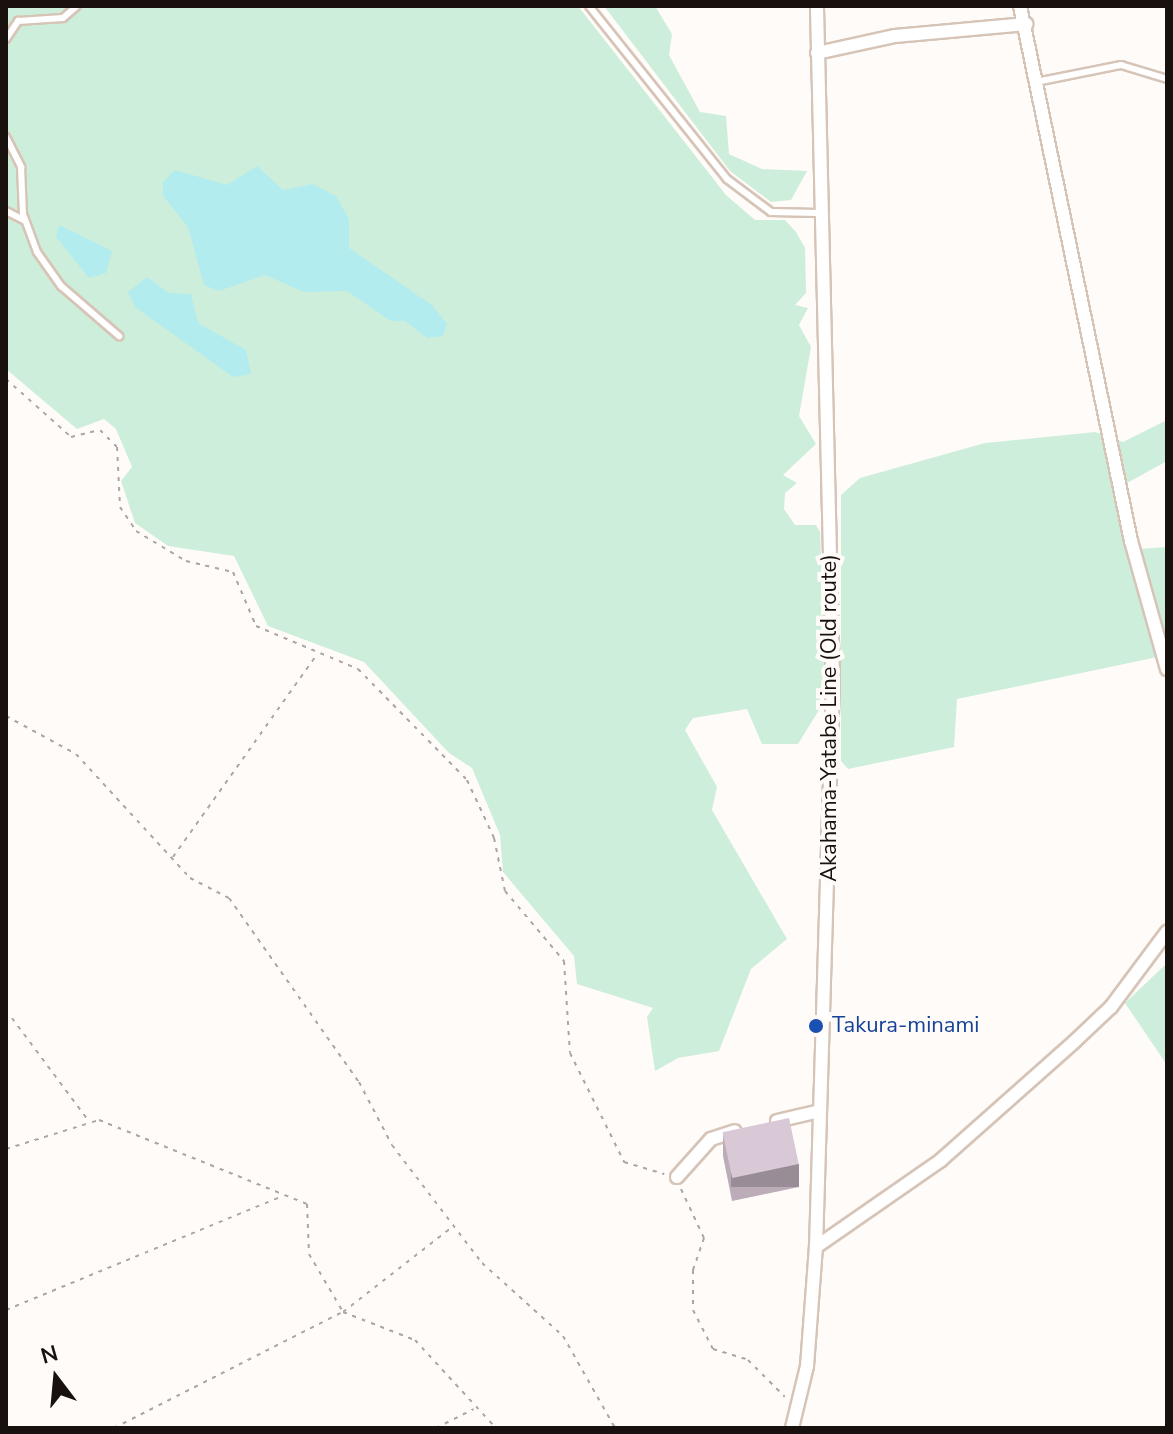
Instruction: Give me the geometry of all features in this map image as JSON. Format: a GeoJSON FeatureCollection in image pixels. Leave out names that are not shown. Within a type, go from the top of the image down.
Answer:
{"type":"FeatureCollection","features":[{"type":"Feature","properties":{"kind":"street","name":"Akahama-Yatabe Line (Old route)"},"geometry":{"type":"LineString","coordinates":[[792,1428],[800,1412],[816,1247],[833,682],[818,213],[817,6]]}},
{"type":"Feature","properties":{"kind":"street"},"geometry":{"type":"LineString","coordinates":[[1020,6],[1041,81],[1131,541],[1167,669]]}},
{"type":"Feature","properties":{"kind":"street"},"geometry":{"type":"LineString","coordinates":[[817,53],[895,36],[1026,24]]}},
{"type":"Feature","properties":{"kind":"street"},"geometry":{"type":"LineString","coordinates":[[816,1247],[941,1160],[1075,1041],[1167,932]]}},
{"type":"Feature","properties":{"kind":"street"},"geometry":{"type":"LineString","coordinates":[[763,1125],[820,1111]]}},
{"type":"Feature","properties":{"kind":"street"},"geometry":{"type":"LineString","coordinates":[[677,1177],[711,1139],[749,1128]]}},
{"type":"Feature","properties":{"kind":"lane"},"geometry":{"type":"LineString","coordinates":[[6,39],[18,21],[63,18],[77,6]]}},
{"type":"Feature","properties":{"kind":"lane"},"geometry":{"type":"LineString","coordinates":[[589,6],[727,179],[771,212],[818,213]]}},
{"type":"Feature","properties":{"kind":"lane"},"geometry":{"type":"LineString","coordinates":[[1041,81],[1121,65],[1167,79]]}},
{"type":"Feature","properties":{"kind":"lane"},"geometry":{"type":"LineString","coordinates":[[6,137],[21,167],[24,220],[61,286],[119,336]]}},
{"type":"Feature","properties":{"kind":"lane"},"geometry":{"type":"LineString","coordinates":[[21,200],[7,211],[24,220]]}},
{"type":"Feature","properties":{"kind":"path"},"geometry":{"type":"LineString","coordinates":[[6,379],[71,437],[100,430],[117,447],[120,507],[136,531],[186,561],[233,572],[256,626],[358,669],[467,780],[494,838],[505,891],[564,961],[570,1053],[624,1162],[677,1177],[704,1238],[693,1270],[693,1310],[713,1349],[748,1360],[800,1412]]}},
{"type":"Feature","properties":{"kind":"path"},"geometry":{"type":"LineString","coordinates":[[172,858],[318,653]]}},
{"type":"Feature","properties":{"kind":"path"},"geometry":{"type":"LineString","coordinates":[[6,716],[76,754],[172,858],[229,898],[453,1226],[563,1336],[615,1428]]}},
{"type":"Feature","properties":{"kind":"path"},"geometry":{"type":"LineString","coordinates":[[12,1018],[88,1121],[307,1204],[309,1254],[343,1312],[415,1340],[496,1428]]}},
{"type":"Feature","properties":{"kind":"path"},"geometry":{"type":"LineString","coordinates":[[6,1149],[88,1121]]}},
{"type":"Feature","properties":{"kind":"path"},"geometry":{"type":"LineString","coordinates":[[6,1310],[283,1195]]}},
{"type":"Feature","properties":{"kind":"path"},"geometry":{"type":"LineString","coordinates":[[114,1428],[343,1312],[453,1226]]}},
{"type":"Feature","properties":{"kind":"path"},"geometry":{"type":"LineString","coordinates":[[436,1428],[476,1408]]}},
{"type":"Feature","properties":{"kind":"green space"},"geometry":{"type":"Polygon","coordinates":[[[6,6],[578,6],[726,195],[755,220],[785,220],[796,232],[805,248],[806,293],[795,305],[808,308],[799,325],[811,347],[799,416],[816,444],[783,475],[797,483],[785,493],[784,509],[795,525],[816,525],[820,532],[825,657],[819,710],[798,744],[762,744],[747,709],[693,718],[685,730],[717,787],[712,810],[787,939],[751,969],[719,1051],[678,1058],[655,1071],[647,1017],[653,1008],[577,984],[574,956],[503,872],[500,835],[472,768],[449,753],[364,662],[268,626],[234,556],[168,546],[135,523],[121,481],[132,467],[116,429],[104,419],[77,429],[6,369],[6,6]]]}},
{"type":"Feature","properties":{"kind":"green space"},"geometry":{"type":"Polygon","coordinates":[[[604,6],[655,6],[672,34],[669,55],[700,112],[726,116],[729,154],[762,169],[807,171],[791,200],[771,202],[730,171],[604,6]]]}},
{"type":"Feature","properties":{"kind":"green space"},"geometry":{"type":"Polygon","coordinates":[[[1167,420],[1167,461],[1118,488],[1127,550],[1167,547],[1167,655],[957,699],[954,747],[848,769],[841,761],[841,495],[860,478],[985,443],[1095,432],[1123,442],[1167,420]]]}},
{"type":"Feature","properties":{"kind":"green space"},"geometry":{"type":"Polygon","coordinates":[[[1167,963],[1167,1065],[1125,1003],[1167,963]]]}},
{"type":"Feature","properties":{"kind":"water"},"geometry":{"type":"Polygon","coordinates":[[[257,166],[283,190],[313,184],[336,196],[349,219],[349,248],[432,305],[447,324],[443,336],[427,338],[405,321],[391,321],[347,291],[304,292],[265,275],[219,291],[204,285],[188,227],[163,196],[163,182],[175,170],[227,185],[257,166]]]}},
{"type":"Feature","properties":{"kind":"water"},"geometry":{"type":"Polygon","coordinates":[[[59,225],[112,251],[106,273],[89,278],[56,237],[59,225]]]}},
{"type":"Feature","properties":{"kind":"water"},"geometry":{"type":"Polygon","coordinates":[[[147,277],[169,293],[191,294],[198,323],[246,350],[251,374],[233,377],[135,307],[128,292],[147,277]]]}},
{"type":"Feature","properties":{"kind":"building"},"geometry":{"type":"Polygon","coordinates":[[[789,1118],[799,1164],[732,1178],[722,1132],[789,1118]]]}},
{"type":"Feature","properties":{"kind":"place","name":"Takura-minami"},"geometry":{"type":"Point","coordinates":[816,1026]}}]}
